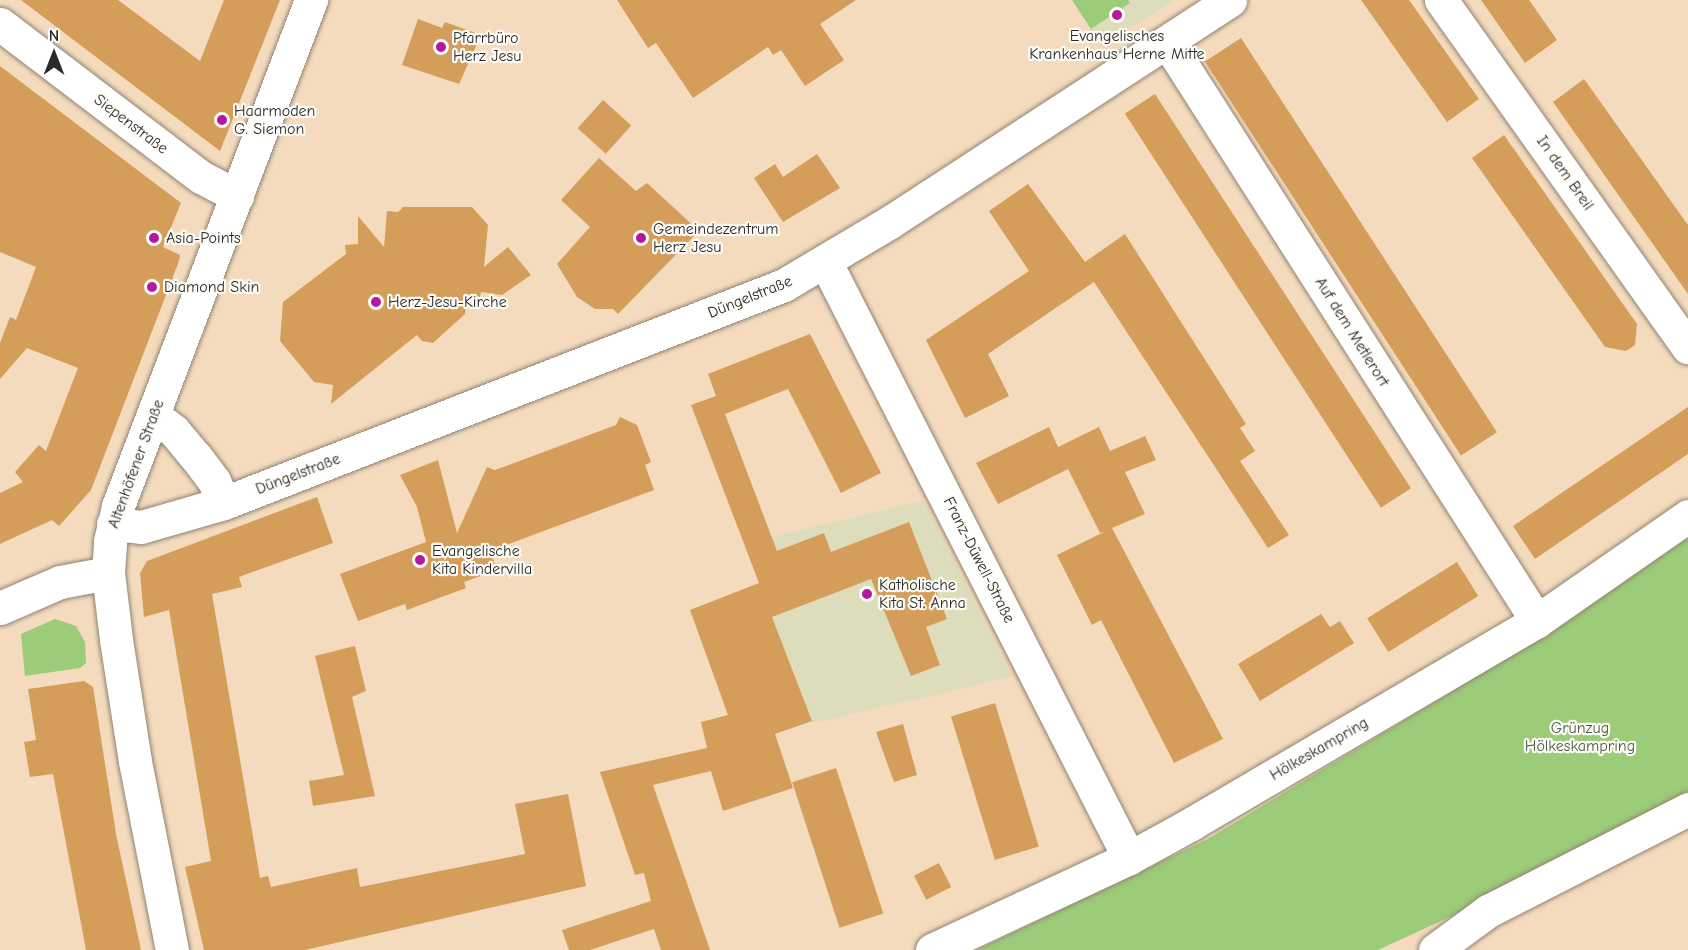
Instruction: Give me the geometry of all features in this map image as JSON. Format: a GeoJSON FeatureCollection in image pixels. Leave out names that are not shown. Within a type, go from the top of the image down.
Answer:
{"type":"FeatureCollection","features":[{"type":"Feature","properties":{"kind":"street","name":"Altenhöfener Straße"},"geometry":{"type":"LineString","coordinates":[[172,950],[135,761],[108,573],[112,524],[312,0]]}},
{"type":"Feature","properties":{"kind":"street","name":"Düngelstraße"},"geometry":{"type":"LineString","coordinates":[[112,524],[141,527],[224,502],[784,285],[826,263],[1168,43],[1230,0]]}},
{"type":"Feature","properties":{"kind":"street","name":"In dem Breil"},"geometry":{"type":"LineString","coordinates":[[1441,0],[1688,347]]}},
{"type":"Feature","properties":{"kind":"street","name":"Siepenstraße"},"geometry":{"type":"LineString","coordinates":[[0,24],[201,177],[237,196]]}},
{"type":"Feature","properties":{"kind":"street","name":"Auf dem Metlerort"},"geometry":{"type":"LineString","coordinates":[[1168,43],[1537,621]]}},
{"type":"Feature","properties":{"kind":"street","name":"Franz-Düwell-Straße"},"geometry":{"type":"LineString","coordinates":[[826,263],[1129,858]]}},
{"type":"Feature","properties":{"kind":"street"},"geometry":{"type":"LineString","coordinates":[[153,415],[174,430],[214,481],[224,502]]}},
{"type":"Feature","properties":{"kind":"street","name":"Hölkeskampring"},"geometry":{"type":"LineString","coordinates":[[932,950],[1129,858],[1537,621],[1688,516]]}},
{"type":"Feature","properties":{"kind":"street"},"geometry":{"type":"LineString","coordinates":[[0,608],[60,582],[108,573]]}},
{"type":"Feature","properties":{"kind":"street"},"geometry":{"type":"LineString","coordinates":[[1435,950],[1488,911],[1688,809]]}},
{"type":"Feature","properties":{"kind":"shaded area","name":"Evangelisches Krankenhaus Herne Mitte"},"geometry":{"type":"Polygon","coordinates":[[[1072,0],[1175,0],[1102,47],[1072,0]]]}},
{"type":"Feature","properties":{"kind":"shaded area","name":"Katholische Kita St. Anna"},"geometry":{"type":"Polygon","coordinates":[[[923,500],[1012,677],[813,723],[745,547],[772,537],[923,500]]]}},
{"type":"Feature","properties":{"kind":"green space"},"geometry":{"type":"Polygon","coordinates":[[[1072,0],[1128,0],[1130,3],[1091,29],[1072,0]]]}},
{"type":"Feature","properties":{"kind":"green space","name":"Grünzug Hölkeskampring"},"geometry":{"type":"Polygon","coordinates":[[[1688,538],[1688,798],[1571,861],[1378,950],[977,950],[1208,839],[1537,640],[1688,538]]]}},
{"type":"Feature","properties":{"kind":"green space"},"geometry":{"type":"Polygon","coordinates":[[[55,619],[76,626],[85,642],[86,663],[80,668],[25,676],[21,634],[55,619]]]}},
{"type":"Feature","properties":{"kind":"building"},"geometry":{"type":"Polygon","coordinates":[[[21,0],[118,0],[200,61],[224,0],[280,0],[220,151],[21,0]]]}},
{"type":"Feature","properties":{"kind":"building"},"geometry":{"type":"Polygon","coordinates":[[[617,0],[856,0],[820,24],[844,60],[805,86],[781,50],[773,55],[768,47],[693,98],[656,43],[648,48],[617,0]]]}},
{"type":"Feature","properties":{"kind":"building"},"geometry":{"type":"Polygon","coordinates":[[[1361,0],[1409,0],[1479,99],[1447,122],[1361,0]]]}},
{"type":"Feature","properties":{"kind":"building"},"geometry":{"type":"Polygon","coordinates":[[[1481,0],[1529,0],[1557,40],[1525,63],[1481,0]]]}},
{"type":"Feature","properties":{"kind":"building","name":"Pfarrbüro Herz Jesu"},"geometry":{"type":"Polygon","coordinates":[[[418,19],[442,28],[445,22],[481,35],[459,84],[402,65],[418,19]]]}},
{"type":"Feature","properties":{"kind":"building"},"geometry":{"type":"Polygon","coordinates":[[[1241,38],[1497,432],[1461,456],[1205,61],[1241,38]]]}},
{"type":"Feature","properties":{"kind":"building"},"geometry":{"type":"Polygon","coordinates":[[[0,66],[181,203],[163,247],[180,255],[179,261],[91,490],[59,526],[52,520],[0,544],[0,493],[23,482],[15,472],[39,445],[46,451],[78,368],[27,348],[0,379],[0,343],[10,317],[16,320],[36,267],[0,252],[0,66]]]}},
{"type":"Feature","properties":{"kind":"building"},"geometry":{"type":"Polygon","coordinates":[[[1584,79],[1688,225],[1688,294],[1553,102],[1584,79]]]}},
{"type":"Feature","properties":{"kind":"building"},"geometry":{"type":"Polygon","coordinates":[[[1155,94],[1411,488],[1381,508],[1125,114],[1155,94]]]}},
{"type":"Feature","properties":{"kind":"building"},"geometry":{"type":"Polygon","coordinates":[[[603,100],[631,125],[606,154],[578,128],[603,100]]]}},
{"type":"Feature","properties":{"kind":"building"},"geometry":{"type":"Polygon","coordinates":[[[1504,135],[1637,324],[1635,345],[1626,351],[1605,347],[1472,158],[1504,135]]]}},
{"type":"Feature","properties":{"kind":"building"},"geometry":{"type":"Polygon","coordinates":[[[817,154],[840,188],[783,222],[754,178],[775,164],[783,177],[817,154]]]}},
{"type":"Feature","properties":{"kind":"building","name":"Gemeindezentrum Herz Jesu"},"geometry":{"type":"Polygon","coordinates":[[[599,158],[636,191],[647,183],[699,231],[618,314],[613,309],[595,309],[577,297],[557,264],[590,227],[561,200],[599,158]]]}},
{"type":"Feature","properties":{"kind":"building"},"geometry":{"type":"Polygon","coordinates":[[[1028,184],[1085,262],[1125,234],[1246,424],[1240,428],[1255,451],[1240,461],[1289,535],[1268,548],[1094,282],[988,354],[1009,396],[965,418],[926,340],[1029,271],[989,211],[1028,184]]]}},
{"type":"Feature","properties":{"kind":"building","name":"Herz-Jesu-Kirche"},"geometry":{"type":"Polygon","coordinates":[[[403,207],[472,207],[488,225],[484,267],[508,247],[531,275],[502,295],[481,292],[480,297],[468,295],[465,314],[433,343],[422,341],[417,335],[331,404],[333,385],[314,382],[280,341],[283,302],[346,254],[345,245],[358,244],[358,216],[384,247],[387,211],[398,212],[403,207]]]}},
{"type":"Feature","properties":{"kind":"building"},"geometry":{"type":"Polygon","coordinates":[[[810,334],[881,473],[841,493],[788,389],[725,414],[777,551],[824,533],[831,552],[909,522],[947,619],[926,627],[940,665],[911,676],[871,579],[772,617],[812,721],[775,734],[793,788],[723,811],[711,771],[653,785],[710,950],[661,950],[654,929],[590,950],[569,950],[562,930],[651,901],[644,873],[635,875],[600,772],[707,748],[701,722],[728,715],[690,610],[759,583],[691,405],[716,396],[708,374],[810,334]]]}},
{"type":"Feature","properties":{"kind":"building"},"geometry":{"type":"Polygon","coordinates":[[[1688,407],[1688,454],[1535,559],[1513,526],[1688,407]]]}},
{"type":"Feature","properties":{"kind":"building"},"geometry":{"type":"Polygon","coordinates":[[[620,417],[637,425],[651,462],[645,465],[654,490],[490,551],[497,570],[464,582],[466,588],[407,610],[405,604],[358,621],[340,574],[426,542],[417,507],[400,475],[438,460],[457,533],[487,467],[495,470],[616,425],[620,417]]]}},
{"type":"Feature","properties":{"kind":"building"},"geometry":{"type":"Polygon","coordinates":[[[1049,427],[1058,447],[1099,427],[1110,451],[1145,436],[1156,460],[1125,472],[1145,514],[1112,528],[1223,739],[1174,763],[1101,620],[1092,625],[1057,555],[1106,531],[1100,533],[1068,469],[998,504],[976,463],[1049,427]]]}},
{"type":"Feature","properties":{"kind":"building"},"geometry":{"type":"Polygon","coordinates":[[[317,497],[333,543],[239,577],[242,587],[212,594],[260,878],[268,876],[271,887],[357,868],[360,887],[525,854],[515,804],[568,794],[586,886],[305,950],[204,950],[185,867],[211,861],[169,610],[144,617],[140,573],[147,561],[317,497]]]}},
{"type":"Feature","properties":{"kind":"building"},"geometry":{"type":"Polygon","coordinates":[[[1457,562],[1478,596],[1388,652],[1367,618],[1457,562]]]}},
{"type":"Feature","properties":{"kind":"building"},"geometry":{"type":"Polygon","coordinates":[[[1321,614],[1330,627],[1340,621],[1354,643],[1260,701],[1238,664],[1321,614]]]}},
{"type":"Feature","properties":{"kind":"building"},"geometry":{"type":"Polygon","coordinates":[[[355,646],[366,691],[352,697],[375,796],[313,806],[309,781],[344,775],[315,656],[355,646]]]}},
{"type":"Feature","properties":{"kind":"building"},"geometry":{"type":"Polygon","coordinates":[[[84,681],[93,687],[116,834],[141,950],[86,950],[53,774],[30,777],[24,742],[36,740],[28,689],[84,681]]]}},
{"type":"Feature","properties":{"kind":"building"},"geometry":{"type":"Polygon","coordinates":[[[995,703],[1039,846],[995,860],[951,716],[995,703]]]}},
{"type":"Feature","properties":{"kind":"building"},"geometry":{"type":"Polygon","coordinates":[[[903,724],[917,775],[894,782],[876,732],[903,724]]]}},
{"type":"Feature","properties":{"kind":"building"},"geometry":{"type":"Polygon","coordinates":[[[836,768],[883,914],[840,928],[792,782],[836,768]]]}},
{"type":"Feature","properties":{"kind":"building"},"geometry":{"type":"Polygon","coordinates":[[[939,863],[951,887],[926,900],[914,876],[939,863]]]}},
{"type":"Feature","properties":{"kind":"place","name":"Evangelisches Krankenhaus Herne Mitte"},"geometry":{"type":"Point","coordinates":[1117,15]}},
{"type":"Feature","properties":{"kind":"place","name":"Pfarrbüro Herz Jesu"},"geometry":{"type":"Point","coordinates":[441,47]}},
{"type":"Feature","properties":{"kind":"place","name":"Haarmoden G. Siemon"},"geometry":{"type":"Point","coordinates":[222,120]}},
{"type":"Feature","properties":{"kind":"place","name":"Asia-Points"},"geometry":{"type":"Point","coordinates":[154,238]}},
{"type":"Feature","properties":{"kind":"place","name":"Gemeindezentrum Herz Jesu"},"geometry":{"type":"Point","coordinates":[641,238]}},
{"type":"Feature","properties":{"kind":"place","name":"Diamond Skin"},"geometry":{"type":"Point","coordinates":[152,287]}},
{"type":"Feature","properties":{"kind":"place","name":"Herz-Jesu-Kirche"},"geometry":{"type":"Point","coordinates":[376,302]}},
{"type":"Feature","properties":{"kind":"place","name":"Evangelische Kita Kindervilla"},"geometry":{"type":"Point","coordinates":[420,560]}},
{"type":"Feature","properties":{"kind":"place","name":"Katholische Kita St. Anna"},"geometry":{"type":"Point","coordinates":[867,594]}}]}
